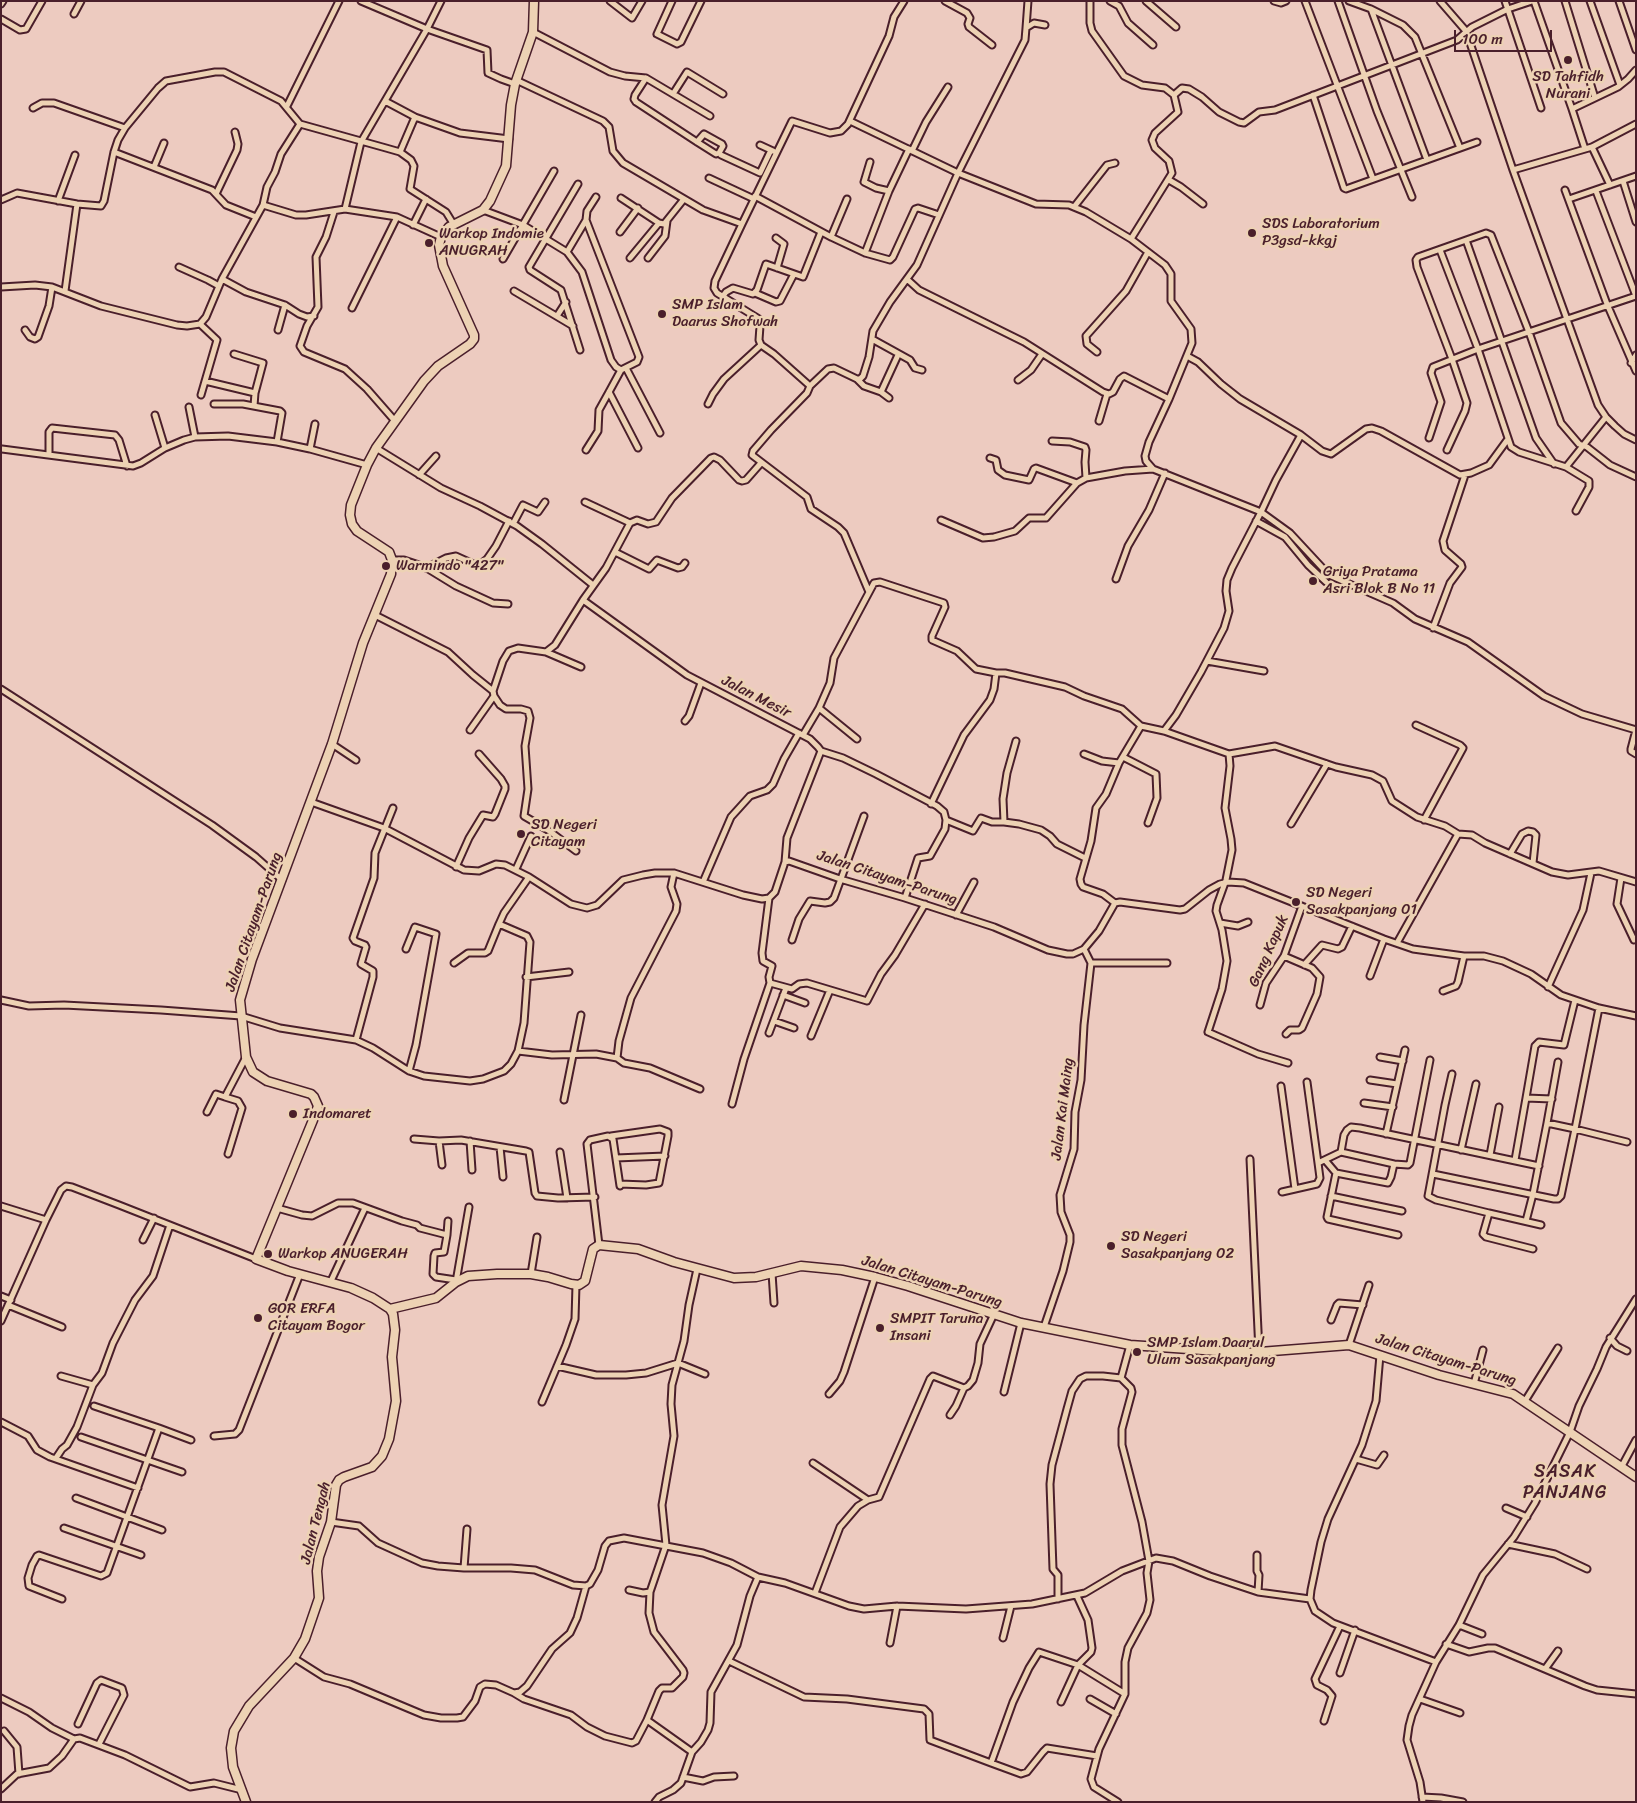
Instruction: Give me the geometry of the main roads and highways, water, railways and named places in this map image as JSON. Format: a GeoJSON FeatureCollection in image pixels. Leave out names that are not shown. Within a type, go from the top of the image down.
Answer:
{"type":"FeatureCollection","features":[{"type":"Feature","properties":{"kind":"main road","name":"Jalan Citayam-Parung"},"geometry":{"type":"LineString","coordinates":[[534,1],[532,32],[516,82],[511,106],[506,166],[490,201],[483,210],[454,225],[440,237],[439,246],[444,266],[474,335],[474,339],[470,344],[430,373],[376,448],[351,505],[350,520],[354,528],[386,550],[392,560],[392,574],[363,643],[332,744],[240,1000],[246,1057],[253,1072],[267,1081],[311,1094],[318,1106],[314,1120],[256,1259],[364,1293],[390,1309],[436,1298],[456,1281],[468,1276],[531,1274],[576,1285],[582,1284],[585,1281],[593,1249],[600,1245],[638,1249],[697,1269],[740,1278],[756,1277],[792,1267],[810,1266],[842,1270],[876,1277],[1044,1328],[1130,1345],[1247,1353],[1350,1345],[1439,1375],[1513,1394],[1636,1477]]}},
{"type":"Feature","properties":{"kind":"main road","name":"Jalan Tengah"},"geometry":{"type":"LineString","coordinates":[[246,1802],[233,1767],[231,1748],[234,1731],[249,1706],[294,1658],[305,1639],[319,1598],[317,1571],[319,1557],[331,1522],[336,1485],[339,1480],[372,1467],[382,1456],[389,1439],[396,1401],[392,1357],[395,1322],[390,1309]]}},
{"type":"Feature","properties":{"kind":"place","name":"SD Tahfidh Nurani"},"geometry":{"type":"Point","coordinates":[1568,60]}},
{"type":"Feature","properties":{"kind":"place","name":"SDS Laboratorium P3gsd-kkgj"},"geometry":{"type":"Point","coordinates":[1252,233]}},
{"type":"Feature","properties":{"kind":"place","name":"Warkop Indomie ANUGRAH"},"geometry":{"type":"Point","coordinates":[429,243]}},
{"type":"Feature","properties":{"kind":"place","name":"SMP Islam Daarus Shofwah"},"geometry":{"type":"Point","coordinates":[662,314]}},
{"type":"Feature","properties":{"kind":"place","name":"Warmindo \"427\""},"geometry":{"type":"Point","coordinates":[386,566]}},
{"type":"Feature","properties":{"kind":"place","name":"Griya Pratama Asri Blok B No 11"},"geometry":{"type":"Point","coordinates":[1313,581]}},
{"type":"Feature","properties":{"kind":"place","name":"SD Negeri Citayam"},"geometry":{"type":"Point","coordinates":[521,834]}},
{"type":"Feature","properties":{"kind":"place","name":"SD Negeri Sasakpanjang 01"},"geometry":{"type":"Point","coordinates":[1296,902]}},
{"type":"Feature","properties":{"kind":"place","name":"Indomaret"},"geometry":{"type":"Point","coordinates":[293,1114]}},
{"type":"Feature","properties":{"kind":"place","name":"SD Negeri Sasakpanjang 02"},"geometry":{"type":"Point","coordinates":[1111,1246]}},
{"type":"Feature","properties":{"kind":"place","name":"Warkop ANUGERAH"},"geometry":{"type":"Point","coordinates":[268,1254]}},
{"type":"Feature","properties":{"kind":"place","name":"GOR ERFA Citayam Bogor"},"geometry":{"type":"Point","coordinates":[258,1318]}},
{"type":"Feature","properties":{"kind":"place","name":"SMPIT Taruna Insani"},"geometry":{"type":"Point","coordinates":[880,1328]}},
{"type":"Feature","properties":{"kind":"place","name":"SMP Islam Daarul Ulum Sasakpanjang"},"geometry":{"type":"Point","coordinates":[1137,1352]}},
{"type":"Feature","properties":{"kind":"district","name":"SASAK PANJANG"},"geometry":{"type":"Point","coordinates":[1565,1482]}}]}
